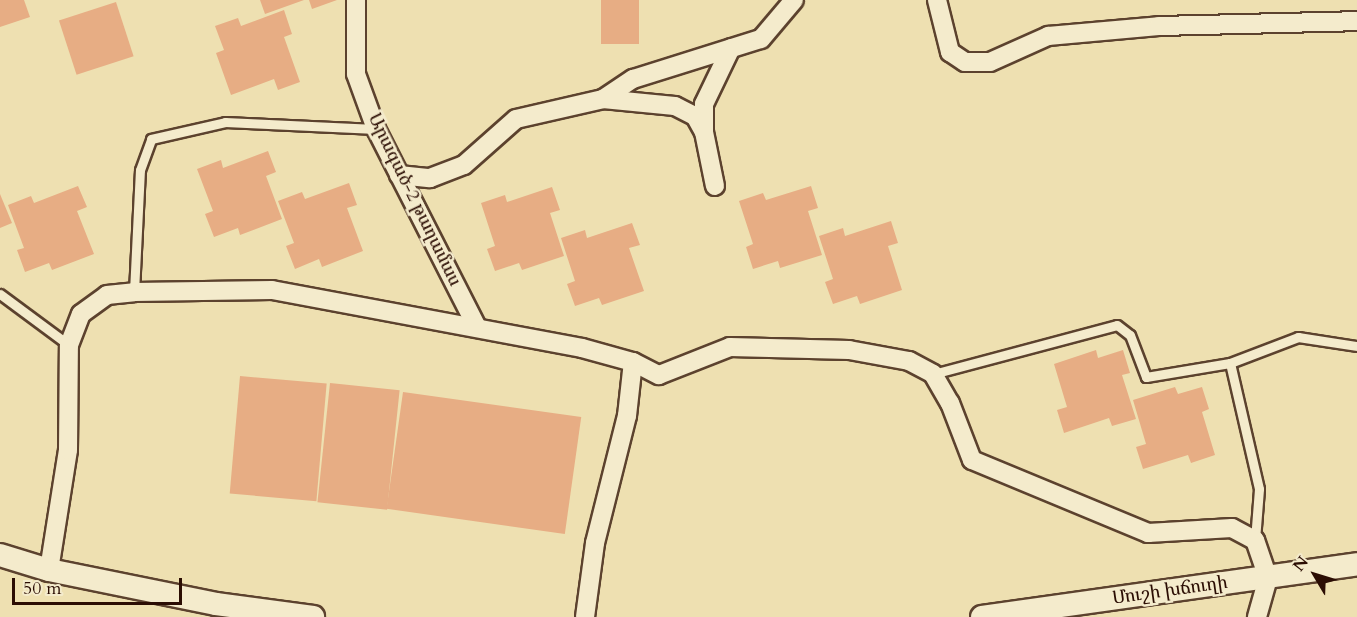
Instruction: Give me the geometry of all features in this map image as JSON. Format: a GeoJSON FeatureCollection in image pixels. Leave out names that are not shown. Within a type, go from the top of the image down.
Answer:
{"type":"FeatureCollection","features":[{"type":"Feature","properties":{"kind":"street","name":"Արագած-2 թաղամաս"},"geometry":{"type":"LineString","coordinates":[[356,0],[356,74],[376,129],[477,327]]}},
{"type":"Feature","properties":{"kind":"street"},"geometry":{"type":"LineString","coordinates":[[603,99],[633,79],[761,39],[794,0]]}},
{"type":"Feature","properties":{"kind":"street"},"geometry":{"type":"LineString","coordinates":[[937,0],[950,52],[965,62],[990,62],[1048,36],[1159,26],[1357,21]]}},
{"type":"Feature","properties":{"kind":"street"},"geometry":{"type":"LineString","coordinates":[[715,186],[704,132],[704,104],[731,48]]}},
{"type":"Feature","properties":{"kind":"street"},"geometry":{"type":"LineString","coordinates":[[399,175],[430,178],[464,165],[516,119],[603,99],[675,106],[695,116],[704,132]]}},
{"type":"Feature","properties":{"kind":"street"},"geometry":{"type":"LineString","coordinates":[[49,570],[68,450],[69,345],[81,314],[107,296],[134,292],[272,290],[477,327],[633,362],[659,375],[730,347],[849,350],[909,361],[933,374],[950,403],[972,460],[1148,533],[1232,528],[1255,540],[1268,578],[1257,617]]}},
{"type":"Feature","properties":{"kind":"street"},"geometry":{"type":"LineString","coordinates":[[585,617],[595,543],[627,416],[633,362]]}},
{"type":"Feature","properties":{"kind":"street"},"geometry":{"type":"LineString","coordinates":[[0,555],[49,570],[216,604],[312,617]]}},
{"type":"Feature","properties":{"kind":"street","name":"Մուշի խճուղի"},"geometry":{"type":"LineString","coordinates":[[982,617],[1357,564]]}},
{"type":"Feature","properties":{"kind":"lane"},"geometry":{"type":"LineString","coordinates":[[134,292],[141,170],[151,139],[225,122],[376,129]]}},
{"type":"Feature","properties":{"kind":"lane"},"geometry":{"type":"LineString","coordinates":[[0,294],[69,345]]}},
{"type":"Feature","properties":{"kind":"lane"},"geometry":{"type":"LineString","coordinates":[[933,374],[1117,326],[1131,335],[1146,377],[1230,363],[1298,337],[1357,346]]}},
{"type":"Feature","properties":{"kind":"lane"},"geometry":{"type":"LineString","coordinates":[[1230,363],[1259,489],[1255,540]]}},
{"type":"Feature","properties":{"kind":"building"},"geometry":{"type":"Polygon","coordinates":[[[0,0],[24,0],[30,17],[0,27],[0,0]]]}},
{"type":"Feature","properties":{"kind":"building"},"geometry":{"type":"Polygon","coordinates":[[[260,0],[304,0],[265,14],[260,0]]]}},
{"type":"Feature","properties":{"kind":"building"},"geometry":{"type":"Polygon","coordinates":[[[309,0],[337,0],[312,9],[309,0]]]}},
{"type":"Feature","properties":{"kind":"building"},"geometry":{"type":"Polygon","coordinates":[[[601,0],[639,0],[639,44],[601,44],[601,0]]]}},
{"type":"Feature","properties":{"kind":"building"},"geometry":{"type":"Polygon","coordinates":[[[116,2],[134,56],[77,75],[59,21],[116,2]]]}},
{"type":"Feature","properties":{"kind":"building"},"geometry":{"type":"Polygon","coordinates":[[[284,10],[292,34],[284,37],[300,82],[278,90],[274,79],[231,95],[216,53],[224,50],[215,26],[238,18],[241,26],[284,10]]]}},
{"type":"Feature","properties":{"kind":"building"},"geometry":{"type":"Polygon","coordinates":[[[268,151],[276,172],[266,176],[282,219],[240,235],[238,228],[214,237],[205,214],[213,211],[197,169],[221,160],[223,168],[268,151]]]}},
{"type":"Feature","properties":{"kind":"building"},"geometry":{"type":"Polygon","coordinates":[[[349,183],[357,205],[347,208],[363,251],[322,267],[319,259],[295,269],[286,246],[294,243],[278,201],[302,192],[305,199],[349,183]]]}},
{"type":"Feature","properties":{"kind":"building"},"geometry":{"type":"Polygon","coordinates":[[[78,186],[87,207],[77,211],[94,254],[52,270],[49,263],[25,272],[17,250],[24,248],[8,205],[31,196],[34,203],[78,186]]]}},
{"type":"Feature","properties":{"kind":"building"},"geometry":{"type":"Polygon","coordinates":[[[811,186],[818,208],[808,211],[822,255],[780,268],[778,261],[753,269],[746,247],[753,244],[739,201],[763,193],[766,200],[811,186]]]}},
{"type":"Feature","properties":{"kind":"building"},"geometry":{"type":"Polygon","coordinates":[[[552,187],[560,210],[550,213],[564,256],[522,270],[519,263],[495,271],[487,249],[495,246],[481,203],[505,195],[507,202],[552,187]]]}},
{"type":"Feature","properties":{"kind":"building"},"geometry":{"type":"Polygon","coordinates":[[[0,194],[12,223],[0,228],[0,194]]]}},
{"type":"Feature","properties":{"kind":"building"},"geometry":{"type":"Polygon","coordinates":[[[891,221],[898,243],[888,246],[902,290],[860,304],[857,296],[833,304],[825,282],[833,279],[819,236],[843,228],[845,236],[891,221]]]}},
{"type":"Feature","properties":{"kind":"building"},"geometry":{"type":"Polygon","coordinates":[[[632,223],[640,245],[629,248],[644,291],[602,305],[599,298],[575,306],[567,284],[575,281],[561,238],[585,230],[587,238],[632,223]]]}},
{"type":"Feature","properties":{"kind":"building"},"geometry":{"type":"Polygon","coordinates":[[[1096,350],[1098,358],[1123,350],[1130,373],[1122,375],[1136,419],[1112,426],[1109,418],[1064,433],[1057,410],[1067,407],[1054,364],[1096,350]]]}},
{"type":"Feature","properties":{"kind":"building"},"geometry":{"type":"Polygon","coordinates":[[[240,376],[327,384],[316,501],[230,494],[240,376]]]}},
{"type":"Feature","properties":{"kind":"building"},"geometry":{"type":"Polygon","coordinates":[[[330,383],[400,390],[387,510],[317,502],[330,383]]]}},
{"type":"Feature","properties":{"kind":"building"},"geometry":{"type":"Polygon","coordinates":[[[1175,387],[1178,394],[1202,387],[1209,409],[1202,412],[1215,455],[1191,463],[1188,455],[1143,469],[1136,447],[1146,444],[1133,400],[1175,387]]]}},
{"type":"Feature","properties":{"kind":"building"},"geometry":{"type":"Polygon","coordinates":[[[403,392],[581,417],[565,534],[387,509],[403,392]]]}}]}
